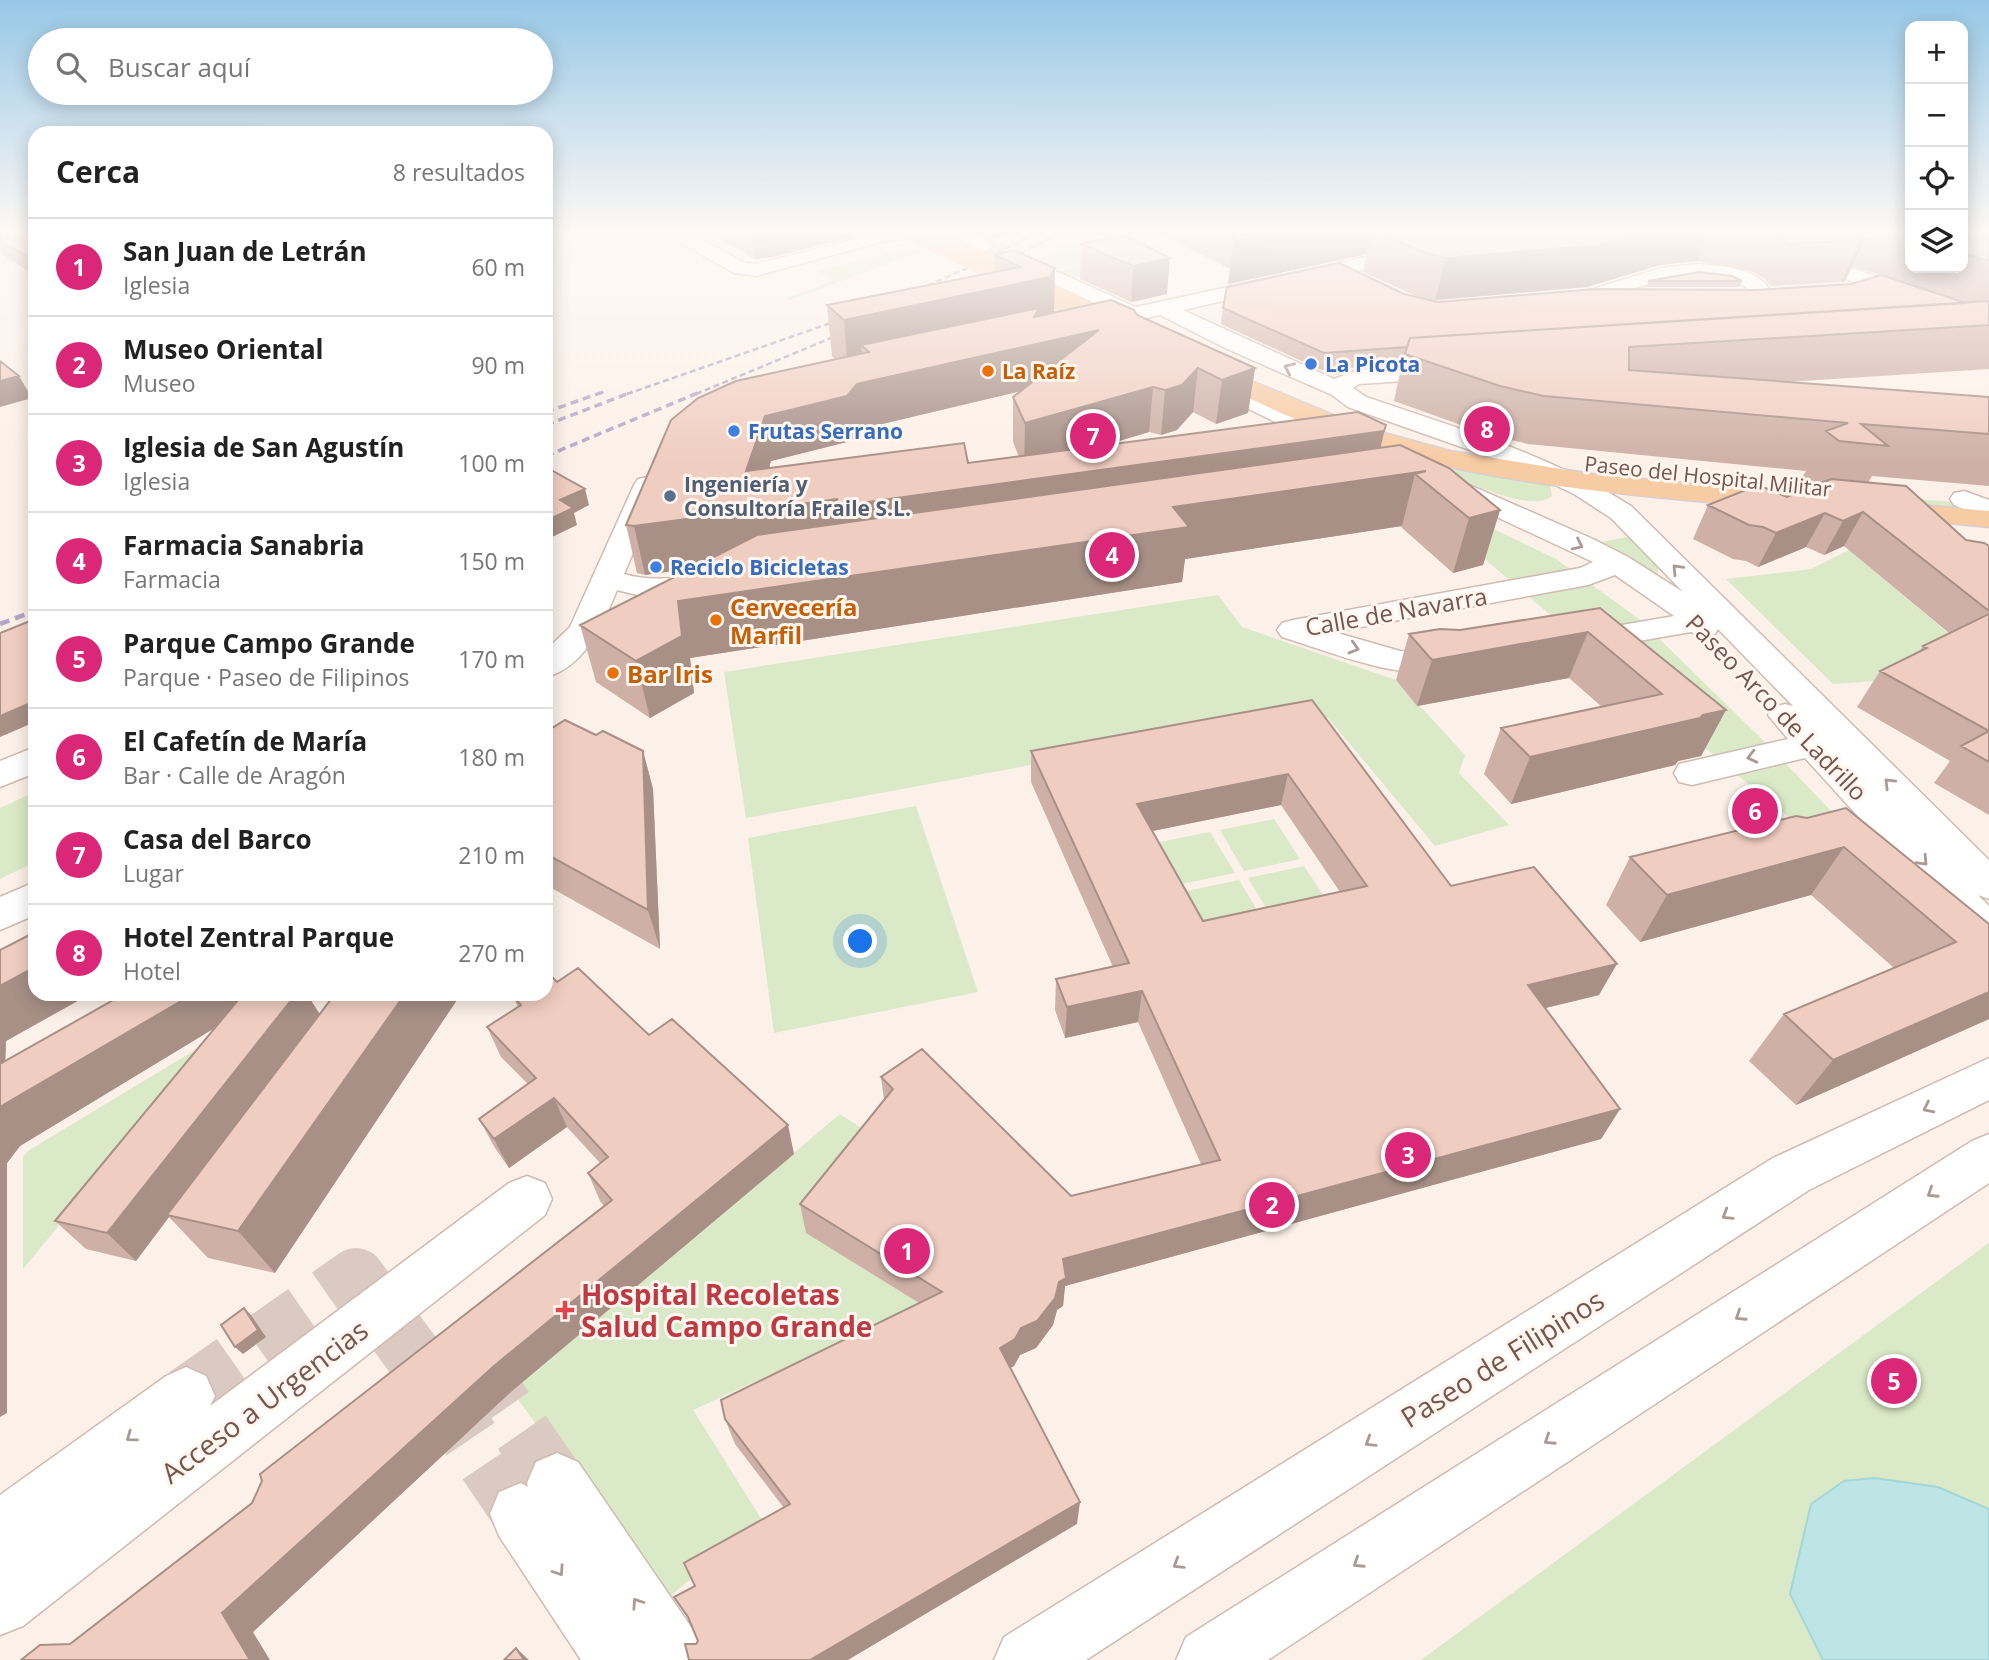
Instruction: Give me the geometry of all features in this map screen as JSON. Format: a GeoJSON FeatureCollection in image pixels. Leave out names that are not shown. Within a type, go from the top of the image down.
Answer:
{"type":"FeatureCollection","features":[{"type":"Feature","properties":{"kind":"main road"},"geometry":{"type":"LineString","coordinates":[[1084,308],[1140,333]]}},
{"type":"Feature","properties":{"kind":"main road"},"geometry":{"type":"LineString","coordinates":[[1090,308],[1140,333]]}},
{"type":"Feature","properties":{"kind":"main road","name":"Paseo Arco de Ladrillo"},"geometry":{"type":"LineString","coordinates":[[1192,360],[1326,423],[1402,448],[1465,463],[1561,478]]}},
{"type":"Feature","properties":{"kind":"main road","name":"Paseo Arco de Ladrillo"},"geometry":{"type":"LineString","coordinates":[[1192,360],[1345,416],[1432,441],[1511,456]]}},
{"type":"Feature","properties":{"kind":"main road","name":"Paseo del Hospital Militar"},"geometry":{"type":"LineString","coordinates":[[1511,456],[1803,494],[1673,490],[1561,478]]}},
{"type":"Feature","properties":{"kind":"main road","name":"Paseo del Hospital Militar"},"geometry":{"type":"LineString","coordinates":[[1981,504],[1862,499],[1899,512],[1989,519]]}},
{"type":"Feature","properties":{"kind":"street"},"geometry":{"type":"LineString","coordinates":[[1046,308],[1081,330],[1140,333],[1168,319],[1208,308]]}},
{"type":"Feature","properties":{"kind":"street"},"geometry":{"type":"LineString","coordinates":[[1099,308],[1140,333]]}},
{"type":"Feature","properties":{"kind":"street"},"geometry":{"type":"LineString","coordinates":[[1081,330],[1168,319],[1218,308]]}},
{"type":"Feature","properties":{"kind":"street"},"geometry":{"type":"LineString","coordinates":[[1955,308],[1966,312],[1989,309]]}},
{"type":"Feature","properties":{"kind":"street"},"geometry":{"type":"LineString","coordinates":[[1966,312],[1984,330]]}},
{"type":"Feature","properties":{"kind":"street","name":"Paseo Arco de Ladrillo"},"geometry":{"type":"LineString","coordinates":[[1168,319],[1233,343],[1340,390],[1357,402],[1511,456],[1598,496],[1621,512],[1989,884]]}},
{"type":"Feature","properties":{"kind":"street"},"geometry":{"type":"LineString","coordinates":[[1081,330],[1140,333]]}},
{"type":"Feature","properties":{"kind":"street","name":"Paseo Arco de Ladrillo"},"geometry":{"type":"LineString","coordinates":[[1192,360],[1378,463],[1494,505],[1636,573],[1698,621],[1989,933]]}},
{"type":"Feature","properties":{"kind":"street"},"geometry":{"type":"LineString","coordinates":[[1340,390],[1344,381],[1358,377],[1478,369]]}},
{"type":"Feature","properties":{"kind":"street","name":"Paseo Arco de Ladrillo"},"geometry":{"type":"LineString","coordinates":[[1326,423],[1427,481]]}},
{"type":"Feature","properties":{"kind":"street"},"geometry":{"type":"LineString","coordinates":[[553,661],[574,643],[585,628],[658,463]]}},
{"type":"Feature","properties":{"kind":"street","name":"Paseo Arco de Ladrillo"},"geometry":{"type":"LineString","coordinates":[[1494,505],[1546,517],[1584,512],[1586,506],[1582,499],[1561,478]]}},
{"type":"Feature","properties":{"kind":"street","name":"Paseo del Hospital Militar"},"geometry":{"type":"LineString","coordinates":[[1584,512],[1621,512],[1646,499],[1673,490]]}},
{"type":"Feature","properties":{"kind":"street"},"geometry":{"type":"LineString","coordinates":[[1899,512],[1931,543]]}},
{"type":"Feature","properties":{"kind":"street","name":"Calle de Navarra"},"geometry":{"type":"LineString","coordinates":[[1485,657],[1446,663],[1398,661],[1293,630],[1588,576],[1616,563]]}},
{"type":"Feature","properties":{"kind":"street"},"geometry":{"type":"LineString","coordinates":[[585,628],[622,612],[710,586],[655,590],[631,587],[607,578]]}},
{"type":"Feature","properties":{"kind":"street"},"geometry":{"type":"LineString","coordinates":[[1550,647],[1698,621]]}},
{"type":"Feature","properties":{"kind":"street"},"geometry":{"type":"LineString","coordinates":[[1692,773],[1813,745]]}},
{"type":"Feature","properties":{"kind":"street"},"geometry":{"type":"LineString","coordinates":[[0,775],[28,762]]}},
{"type":"Feature","properties":{"kind":"street"},"geometry":{"type":"LineString","coordinates":[[1842,831],[1883,819]]}},
{"type":"Feature","properties":{"kind":"street"},"geometry":{"type":"LineString","coordinates":[[0,915],[28,901]]}},
{"type":"Feature","properties":{"kind":"street","name":"Paseo de Filipinos"},"geometry":{"type":"LineString","coordinates":[[1027,1660],[1791,1174],[1989,1078]]}},
{"type":"Feature","properties":{"kind":"street"},"geometry":{"type":"LineString","coordinates":[[1209,1660],[1989,1156]]}},
{"type":"Feature","properties":{"kind":"street","name":"Acceso a Urgencias"},"geometry":{"type":"LineString","coordinates":[[0,1603],[527,1199]]}},
{"type":"Feature","properties":{"kind":"street"},"geometry":{"type":"LineString","coordinates":[[0,1533],[186,1396]]}},
{"type":"Feature","properties":{"kind":"street"},"geometry":{"type":"LineString","coordinates":[[619,1660],[539,1499],[675,1660]]}},
{"type":"Feature","properties":{"kind":"green space"},"geometry":{"type":"Polygon","coordinates":[[[1414,458],[1550,485],[1552,496],[1540,501],[1505,496],[1414,458]]]}},
{"type":"Feature","properties":{"kind":"green space"},"geometry":{"type":"Polygon","coordinates":[[[1706,482],[1966,503],[1986,512],[1706,488],[1706,482]]]}},
{"type":"Feature","properties":{"kind":"green space"},"geometry":{"type":"Polygon","coordinates":[[[1436,501],[1556,559],[1639,619],[1775,752],[1953,940],[1941,942],[1724,764],[1423,506],[1436,501]]]}},
{"type":"Feature","properties":{"kind":"green space"},"geometry":{"type":"Polygon","coordinates":[[[1631,536],[1658,564],[1658,579],[1592,544],[1631,536]]]}},
{"type":"Feature","properties":{"kind":"green space"},"geometry":{"type":"Polygon","coordinates":[[[1849,550],[1960,643],[1891,680],[1833,684],[1726,579],[1811,569],[1849,550]]]}},
{"type":"Feature","properties":{"kind":"green space"},"geometry":{"type":"Polygon","coordinates":[[[1218,595],[1242,627],[1396,680],[1465,755],[1459,773],[1509,825],[1435,846],[1328,718],[1305,714],[746,818],[724,672],[1218,595]]]}},
{"type":"Feature","properties":{"kind":"green space"},"geometry":{"type":"Polygon","coordinates":[[[28,795],[28,865],[0,879],[0,808],[28,795]]]}},
{"type":"Feature","properties":{"kind":"green space"},"geometry":{"type":"Polygon","coordinates":[[[916,806],[978,992],[774,1033],[748,838],[916,806]]]}},
{"type":"Feature","properties":{"kind":"green space"},"geometry":{"type":"Polygon","coordinates":[[[1274,819],[1300,859],[1244,871],[1220,830],[1274,819]]]}},
{"type":"Feature","properties":{"kind":"green space"},"geometry":{"type":"Polygon","coordinates":[[[1210,832],[1235,873],[1177,885],[1155,843],[1210,832]]]}},
{"type":"Feature","properties":{"kind":"green space"},"geometry":{"type":"Polygon","coordinates":[[[1304,866],[1333,910],[1275,923],[1248,878],[1304,866]]]}},
{"type":"Feature","properties":{"kind":"green space"},"geometry":{"type":"Polygon","coordinates":[[[1239,880],[1266,925],[1206,938],[1182,892],[1239,880]]]}},
{"type":"Feature","properties":{"kind":"green space"},"geometry":{"type":"Polygon","coordinates":[[[213,1039],[23,1269],[23,1157],[28,1151],[213,1039]]]}},
{"type":"Feature","properties":{"kind":"green space"},"geometry":{"type":"Polygon","coordinates":[[[840,1114],[880,1140],[807,1233],[922,1305],[693,1410],[762,1520],[664,1601],[512,1391],[840,1114]]]}},
{"type":"Feature","properties":{"kind":"green space"},"geometry":{"type":"Polygon","coordinates":[[[1989,1243],[1989,1660],[1421,1660],[1989,1243]]]}},
{"type":"Feature","properties":{"kind":"water"},"geometry":{"type":"Polygon","coordinates":[[[1874,1478],[1938,1487],[1989,1509],[1989,1660],[1823,1660],[1790,1594],[1811,1504],[1844,1481],[1874,1478]]]}},
{"type":"Feature","properties":{"kind":"building"},"geometry":{"type":"Polygon","coordinates":[[[831,308],[899,308],[844,320],[831,308]]]}},
{"type":"Feature","properties":{"kind":"building"},"geometry":{"type":"Polygon","coordinates":[[[1039,308],[1034,317],[1073,308],[1130,308],[1137,315],[1255,368],[1222,380],[1198,368],[1182,385],[1165,390],[1153,387],[1025,423],[1013,397],[1099,330],[857,384],[847,396],[765,416],[746,471],[964,443],[968,463],[1358,412],[1386,425],[1384,431],[817,509],[838,499],[626,525],[671,420],[698,398],[736,381],[869,352],[861,345],[1039,308]]]}},
{"type":"Feature","properties":{"kind":"building"},"geometry":{"type":"Polygon","coordinates":[[[1224,308],[1879,308],[1410,338],[1407,347],[1324,353],[1224,308]]]}},
{"type":"Feature","properties":{"kind":"building"},"geometry":{"type":"Polygon","coordinates":[[[1872,308],[1989,308],[1989,325],[1629,347],[1629,370],[1989,397],[1989,434],[1861,424],[1888,446],[1839,441],[1826,431],[1848,423],[1544,396],[1500,386],[1405,354],[1410,338],[1872,308]]]}},
{"type":"Feature","properties":{"kind":"building"},"geometry":{"type":"Polygon","coordinates":[[[0,361],[19,376],[0,381],[0,361]]]}},
{"type":"Feature","properties":{"kind":"building"},"geometry":{"type":"Polygon","coordinates":[[[1400,445],[1449,468],[1500,510],[1469,518],[1415,474],[1426,471],[1173,507],[1189,527],[678,601],[682,636],[636,661],[580,625],[757,535],[1400,445]]]}},
{"type":"Feature","properties":{"kind":"building"},"geometry":{"type":"Polygon","coordinates":[[[553,471],[585,489],[560,500],[573,508],[553,518],[553,471]]]}},
{"type":"Feature","properties":{"kind":"building"},"geometry":{"type":"Polygon","coordinates":[[[1831,479],[1906,486],[1966,540],[1989,546],[1989,611],[1863,512],[1843,521],[1825,513],[1776,533],[1749,525],[1708,505],[1758,485],[1787,497],[1831,479]]]}},
{"type":"Feature","properties":{"kind":"building"},"geometry":{"type":"Polygon","coordinates":[[[1600,608],[1726,710],[1530,757],[1501,728],[1662,694],[1588,632],[1432,660],[1409,634],[1440,629],[1460,630],[1600,608]]]}},
{"type":"Feature","properties":{"kind":"building"},"geometry":{"type":"Polygon","coordinates":[[[1989,614],[1989,731],[1880,671],[1927,648],[1923,646],[1989,614]]]}},
{"type":"Feature","properties":{"kind":"building"},"geometry":{"type":"Polygon","coordinates":[[[28,622],[28,704],[0,716],[0,633],[28,622]]]}},
{"type":"Feature","properties":{"kind":"building"},"geometry":{"type":"Polygon","coordinates":[[[1312,700],[1451,886],[1534,867],[1617,964],[1528,985],[1620,1109],[1063,1259],[1066,1278],[1059,1282],[1055,1298],[1037,1321],[1021,1328],[1015,1339],[1000,1348],[1080,1502],[810,1660],[689,1660],[685,1644],[696,1644],[698,1641],[688,1617],[674,1597],[695,1586],[684,1563],[790,1504],[725,1419],[721,1400],[942,1292],[800,1204],[893,1089],[881,1077],[922,1049],[1071,1196],[1220,1160],[1142,991],[1067,1007],[1056,979],[1129,963],[1031,751],[1312,700]],[[1288,774],[1137,804],[1203,921],[1367,886],[1288,774]]]}},
{"type":"Feature","properties":{"kind":"building"},"geometry":{"type":"Polygon","coordinates":[[[565,720],[596,735],[603,731],[643,751],[648,910],[553,858],[553,727],[565,720]]]}},
{"type":"Feature","properties":{"kind":"building"},"geometry":{"type":"Polygon","coordinates":[[[1989,731],[1989,762],[1961,746],[1989,731]]]}},
{"type":"Feature","properties":{"kind":"building"},"geometry":{"type":"Polygon","coordinates":[[[1846,808],[1989,924],[1989,992],[1833,1060],[1784,1014],[1956,942],[1844,847],[1667,895],[1630,857],[1796,816],[1807,818],[1846,808]]]}},
{"type":"Feature","properties":{"kind":"building"},"geometry":{"type":"Polygon","coordinates":[[[28,936],[28,971],[0,986],[0,950],[28,936]]]}},
{"type":"Feature","properties":{"kind":"building","name":"Hospital Recoletas Salud Campo Grande"},"geometry":{"type":"Polygon","coordinates":[[[578,968],[649,1035],[672,1019],[788,1125],[494,1366],[222,1613],[250,1660],[21,1660],[40,1645],[70,1644],[252,1503],[262,1481],[260,1474],[612,1200],[588,1173],[608,1157],[554,1098],[494,1139],[479,1119],[536,1078],[487,1027],[521,1005],[517,1001],[553,1001],[553,978],[557,982],[578,968]]]}},
{"type":"Feature","properties":{"kind":"building"},"geometry":{"type":"Polygon","coordinates":[[[112,1001],[181,1001],[0,1107],[0,1064],[112,1001]]]}},
{"type":"Feature","properties":{"kind":"building"},"geometry":{"type":"Polygon","coordinates":[[[237,1001],[290,1001],[107,1233],[55,1221],[237,1001]]]}},
{"type":"Feature","properties":{"kind":"building"},"geometry":{"type":"Polygon","coordinates":[[[330,1001],[400,1001],[238,1231],[167,1215],[330,1001]]]}},
{"type":"Feature","properties":{"kind":"building"},"geometry":{"type":"Polygon","coordinates":[[[244,1308],[258,1330],[235,1347],[221,1325],[244,1308]]]}},
{"type":"Feature","properties":{"kind":"building"},"geometry":{"type":"Polygon","coordinates":[[[516,1648],[524,1660],[504,1660],[516,1648]]]}},
{"type":"Feature","properties":{"kind":"tunnel"},"geometry":{"type":"LineString","coordinates":[[186,1396],[356,1277],[426,1373],[521,1514]]}},
{"type":"Feature","properties":{"kind":"tunnel"},"geometry":{"type":"LineString","coordinates":[[472,1361],[557,1483]]}},
{"type":"Feature","properties":{"kind":"railway"},"geometry":{"type":"LineString","coordinates":[[627,394],[845,318]]}},
{"type":"Feature","properties":{"kind":"railway"},"geometry":{"type":"LineString","coordinates":[[696,394],[848,331]]}},
{"type":"Feature","properties":{"kind":"railway"},"geometry":{"type":"LineString","coordinates":[[553,410],[603,392]]}},
{"type":"Feature","properties":{"kind":"railway"},"geometry":{"type":"LineString","coordinates":[[598,394],[604,392]]}},
{"type":"Feature","properties":{"kind":"railway"},"geometry":{"type":"LineString","coordinates":[[553,422],[632,392]]}},
{"type":"Feature","properties":{"kind":"railway"},"geometry":{"type":"LineString","coordinates":[[553,453],[700,392]]}},
{"type":"Feature","properties":{"kind":"railway"},"geometry":{"type":"LineString","coordinates":[[0,624],[28,614]]}},
{"type":"Feature","properties":{"kind":"place","name":"La Picota"},"geometry":{"type":"Point","coordinates":[1311,364]}},
{"type":"Feature","properties":{"kind":"place","name":"La Raíz"},"geometry":{"type":"Point","coordinates":[988,371]}},
{"type":"Feature","properties":{"kind":"place","name":"Hotel Zentral Parque"},"geometry":{"type":"Point","coordinates":[1487,429]}},
{"type":"Feature","properties":{"kind":"place","name":"Frutas Serrano"},"geometry":{"type":"Point","coordinates":[734,431]}},
{"type":"Feature","properties":{"kind":"place","name":"Casa del Barco"},"geometry":{"type":"Point","coordinates":[1093,436]}},
{"type":"Feature","properties":{"kind":"place","name":"Ingeniería y Consultoría Fraile S.L."},"geometry":{"type":"Point","coordinates":[670,496]}},
{"type":"Feature","properties":{"kind":"place","name":"Farmacia Sanabria"},"geometry":{"type":"Point","coordinates":[1112,555]}},
{"type":"Feature","properties":{"kind":"place","name":"Reciclo Bicicletas"},"geometry":{"type":"Point","coordinates":[656,567]}},
{"type":"Feature","properties":{"kind":"place","name":"Cervecería Marfil"},"geometry":{"type":"Point","coordinates":[716,620]}},
{"type":"Feature","properties":{"kind":"place","name":"Bar Iris"},"geometry":{"type":"Point","coordinates":[613,673]}},
{"type":"Feature","properties":{"kind":"place","name":"El Cafetín de María"},"geometry":{"type":"Point","coordinates":[1755,811]}},
{"type":"Feature","properties":{"kind":"place","name":"Iglesia de San Agustín"},"geometry":{"type":"Point","coordinates":[1408,1155]}},
{"type":"Feature","properties":{"kind":"place","name":"Museo Oriental"},"geometry":{"type":"Point","coordinates":[1272,1205]}},
{"type":"Feature","properties":{"kind":"place","name":"San Juan de Letrán"},"geometry":{"type":"Point","coordinates":[907,1251]}},
{"type":"Feature","properties":{"kind":"place","name":"Hospital Recoletas Salud Campo Grande"},"geometry":{"type":"Point","coordinates":[565,1310]}},
{"type":"Feature","properties":{"kind":"place","name":"Parque Campo Grande"},"geometry":{"type":"Point","coordinates":[1894,1381]}}]}
